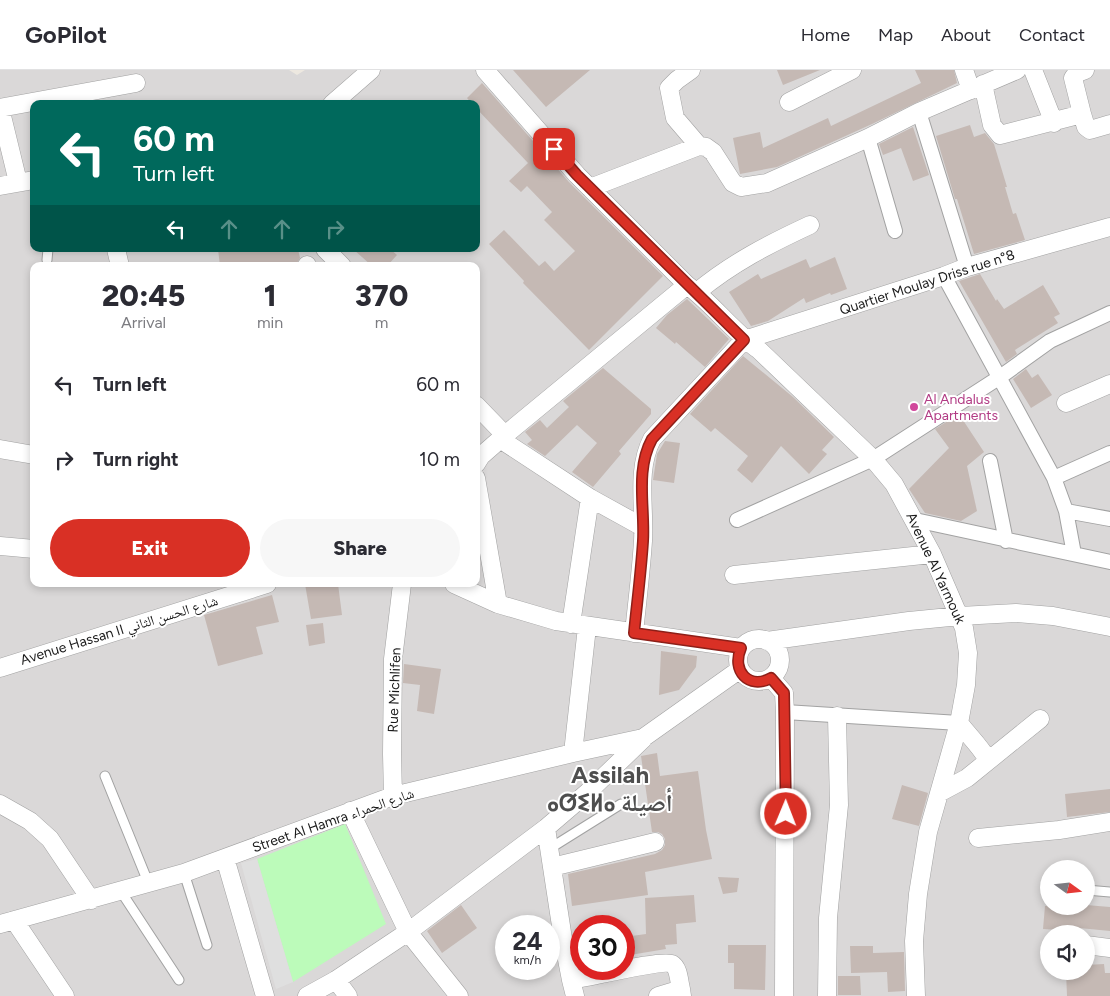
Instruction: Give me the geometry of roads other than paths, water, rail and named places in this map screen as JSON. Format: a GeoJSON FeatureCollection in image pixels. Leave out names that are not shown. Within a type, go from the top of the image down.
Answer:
{"type":"FeatureCollection","features":[{"type":"Feature","properties":{"kind":"street"},"geometry":{"type":"LineString","coordinates":[[337,100],[371,70]]}},
{"type":"Feature","properties":{"kind":"street","name":"Avenue Al Yarmouk"},"geometry":{"type":"LineString","coordinates":[[485,70],[590,188],[744,340],[759,350],[874,459],[894,484],[932,554],[960,616],[968,653],[966,685],[959,724],[928,832],[918,894],[914,941],[916,996]]}},
{"type":"Feature","properties":{"kind":"street"},"geometry":{"type":"LineString","coordinates":[[691,70],[669,88],[675,118],[699,146]]}},
{"type":"Feature","properties":{"kind":"street"},"geometry":{"type":"LineString","coordinates":[[789,102],[852,70]]}},
{"type":"Feature","properties":{"kind":"street"},"geometry":{"type":"LineString","coordinates":[[964,70],[977,87],[992,125],[1000,135],[1054,123],[1082,114]]}},
{"type":"Feature","properties":{"kind":"street"},"geometry":{"type":"LineString","coordinates":[[590,188],[699,146],[706,147],[713,152],[733,183],[741,187],[767,183],[868,138],[919,112],[1017,70]]}},
{"type":"Feature","properties":{"kind":"street"},"geometry":{"type":"LineString","coordinates":[[1033,70],[1054,123]]}},
{"type":"Feature","properties":{"kind":"street"},"geometry":{"type":"LineString","coordinates":[[1085,70],[1077,73],[1073,78],[1086,127],[1090,130],[1110,124]]}},
{"type":"Feature","properties":{"kind":"street"},"geometry":{"type":"LineString","coordinates":[[44,100],[136,83]]}},
{"type":"Feature","properties":{"kind":"street"},"geometry":{"type":"LineString","coordinates":[[0,186],[26,181],[0,108],[30,102]]}},
{"type":"Feature","properties":{"kind":"street"},"geometry":{"type":"LineString","coordinates":[[919,112],[967,267]]}},
{"type":"Feature","properties":{"kind":"street"},"geometry":{"type":"LineString","coordinates":[[868,138],[895,231]]}},
{"type":"Feature","properties":{"kind":"street"},"geometry":{"type":"LineString","coordinates":[[480,458],[502,437],[692,288],[769,244],[810,225]]}},
{"type":"Feature","properties":{"kind":"street","name":"Quartier Moulay Driss rue n°8"},"geometry":{"type":"LineString","coordinates":[[744,340],[967,267],[1110,227]]}},
{"type":"Feature","properties":{"kind":"street"},"geometry":{"type":"LineString","coordinates":[[328,252],[338,262]]}},
{"type":"Feature","properties":{"kind":"street"},"geometry":{"type":"LineString","coordinates":[[944,276],[1054,478],[1066,511],[1074,554]]}},
{"type":"Feature","properties":{"kind":"street"},"geometry":{"type":"LineString","coordinates":[[736,520],[874,459],[1000,377],[1050,341],[1110,313]]}},
{"type":"Feature","properties":{"kind":"street"},"geometry":{"type":"LineString","coordinates":[[634,633],[643,530],[642,474],[647,449],[652,439],[744,340]]}},
{"type":"Feature","properties":{"kind":"street"},"geometry":{"type":"LineString","coordinates":[[1066,403],[1110,384]]}},
{"type":"Feature","properties":{"kind":"street"},"geometry":{"type":"LineString","coordinates":[[480,411],[502,437],[590,498],[639,525],[643,530]]}},
{"type":"Feature","properties":{"kind":"street"},"geometry":{"type":"LineString","coordinates":[[0,448],[30,454]]}},
{"type":"Feature","properties":{"kind":"street"},"geometry":{"type":"LineString","coordinates":[[1054,478],[1110,453]]}},
{"type":"Feature","properties":{"kind":"street"},"geometry":{"type":"LineString","coordinates":[[990,461],[1006,541]]}},
{"type":"Feature","properties":{"kind":"street"},"geometry":{"type":"LineString","coordinates":[[573,753],[579,625],[590,498]]}},
{"type":"Feature","properties":{"kind":"street"},"geometry":{"type":"LineString","coordinates":[[480,501],[498,604]]}},
{"type":"Feature","properties":{"kind":"street"},"geometry":{"type":"LineString","coordinates":[[1066,511],[1110,519]]}},
{"type":"Feature","properties":{"kind":"street"},"geometry":{"type":"LineString","coordinates":[[915,520],[1110,562]]}},
{"type":"Feature","properties":{"kind":"street"},"geometry":{"type":"LineString","coordinates":[[0,546],[30,549]]}},
{"type":"Feature","properties":{"kind":"street"},"geometry":{"type":"LineString","coordinates":[[734,575],[932,554]]}},
{"type":"Feature","properties":{"kind":"street","name":"Avenue Hassan II شارع الحسن الثاني"},"geometry":{"type":"LineString","coordinates":[[1,663],[256,587]]}},
{"type":"Feature","properties":{"kind":"street","name":"Rue Michlifen"},"geometry":{"type":"LineString","coordinates":[[393,796],[393,659],[402,587]]}},
{"type":"Feature","properties":{"kind":"street"},"geometry":{"type":"LineString","coordinates":[[461,587],[498,604],[541,618],[741,648]]}},
{"type":"Feature","properties":{"kind":"street"},"geometry":{"type":"LineString","coordinates":[[767,640],[778,651],[780,666],[771,678],[765,681],[757,682],[750,680],[739,670],[737,663],[741,648],[752,640],[767,640],[900,622],[1016,613],[1053,616],[1110,627]]}},
{"type":"Feature","properties":{"kind":"street","name":"Street Al Hamra شارع الحمراء"},"geometry":{"type":"LineString","coordinates":[[7,922],[91,900],[184,872],[393,796],[644,738],[739,670]]}},
{"type":"Feature","properties":{"kind":"street"},"geometry":{"type":"LineString","coordinates":[[771,678],[784,693],[785,712],[784,996]]}},
{"type":"Feature","properties":{"kind":"street"},"geometry":{"type":"LineString","coordinates":[[785,712],[959,724],[980,746],[988,760]]}},
{"type":"Feature","properties":{"kind":"street"},"geometry":{"type":"LineString","coordinates":[[827,996],[828,918],[839,805],[837,716]]}},
{"type":"Feature","properties":{"kind":"street"},"geometry":{"type":"LineString","coordinates":[[939,793],[967,778],[1040,719]]}},
{"type":"Feature","properties":{"kind":"street"},"geometry":{"type":"LineString","coordinates":[[307,996],[336,980],[408,932],[546,828],[588,792],[644,738]]}},
{"type":"Feature","properties":{"kind":"street"},"geometry":{"type":"LineString","coordinates":[[0,804],[30,820],[50,839],[91,900]]}},
{"type":"Feature","properties":{"kind":"street"},"geometry":{"type":"LineString","coordinates":[[350,811],[408,932],[459,996]]}},
{"type":"Feature","properties":{"kind":"street"},"geometry":{"type":"LineString","coordinates":[[978,838],[1059,830],[1110,822]]}},
{"type":"Feature","properties":{"kind":"street"},"geometry":{"type":"LineString","coordinates":[[546,828],[563,939],[573,988],[650,965],[669,963],[676,970],[681,993],[658,996]]}},
{"type":"Feature","properties":{"kind":"street"},"geometry":{"type":"LineString","coordinates":[[552,867],[655,842]]}},
{"type":"Feature","properties":{"kind":"street"},"geometry":{"type":"LineString","coordinates":[[225,858],[265,996]]}},
{"type":"Feature","properties":{"kind":"street"},"geometry":{"type":"LineString","coordinates":[[7,922],[66,996]]}},
{"type":"Feature","properties":{"kind":"street"},"geometry":{"type":"LineString","coordinates":[[1095,946],[1110,948]]}},
{"type":"Feature","properties":{"kind":"street"},"geometry":{"type":"LineString","coordinates":[[336,980],[348,996]]}},
{"type":"Feature","properties":{"kind":"lane"},"geometry":{"type":"LineString","coordinates":[[47,260],[48,252]]}},
{"type":"Feature","properties":{"kind":"lane"},"geometry":{"type":"LineString","coordinates":[[105,776],[148,882]]}},
{"type":"Feature","properties":{"kind":"lane"},"geometry":{"type":"LineString","coordinates":[[549,849],[621,804]]}},
{"type":"Feature","properties":{"kind":"lane"},"geometry":{"type":"LineString","coordinates":[[184,872],[207,945]]}},
{"type":"Feature","properties":{"kind":"lane"},"geometry":{"type":"LineString","coordinates":[[120,890],[179,980]]}},
{"type":"Feature","properties":{"kind":"lane"},"geometry":{"type":"LineString","coordinates":[[1095,891],[1110,892]]}},
{"type":"Feature","properties":{"kind":"place","name":"Al Andalus Apartments"},"geometry":{"type":"Point","coordinates":[914,407]}},
{"type":"Feature","properties":{"kind":"district","name":"Assilah ⴰⵚⵉⵍⴰ أصيلة"},"geometry":{"type":"Point","coordinates":[610,789]}}]}
